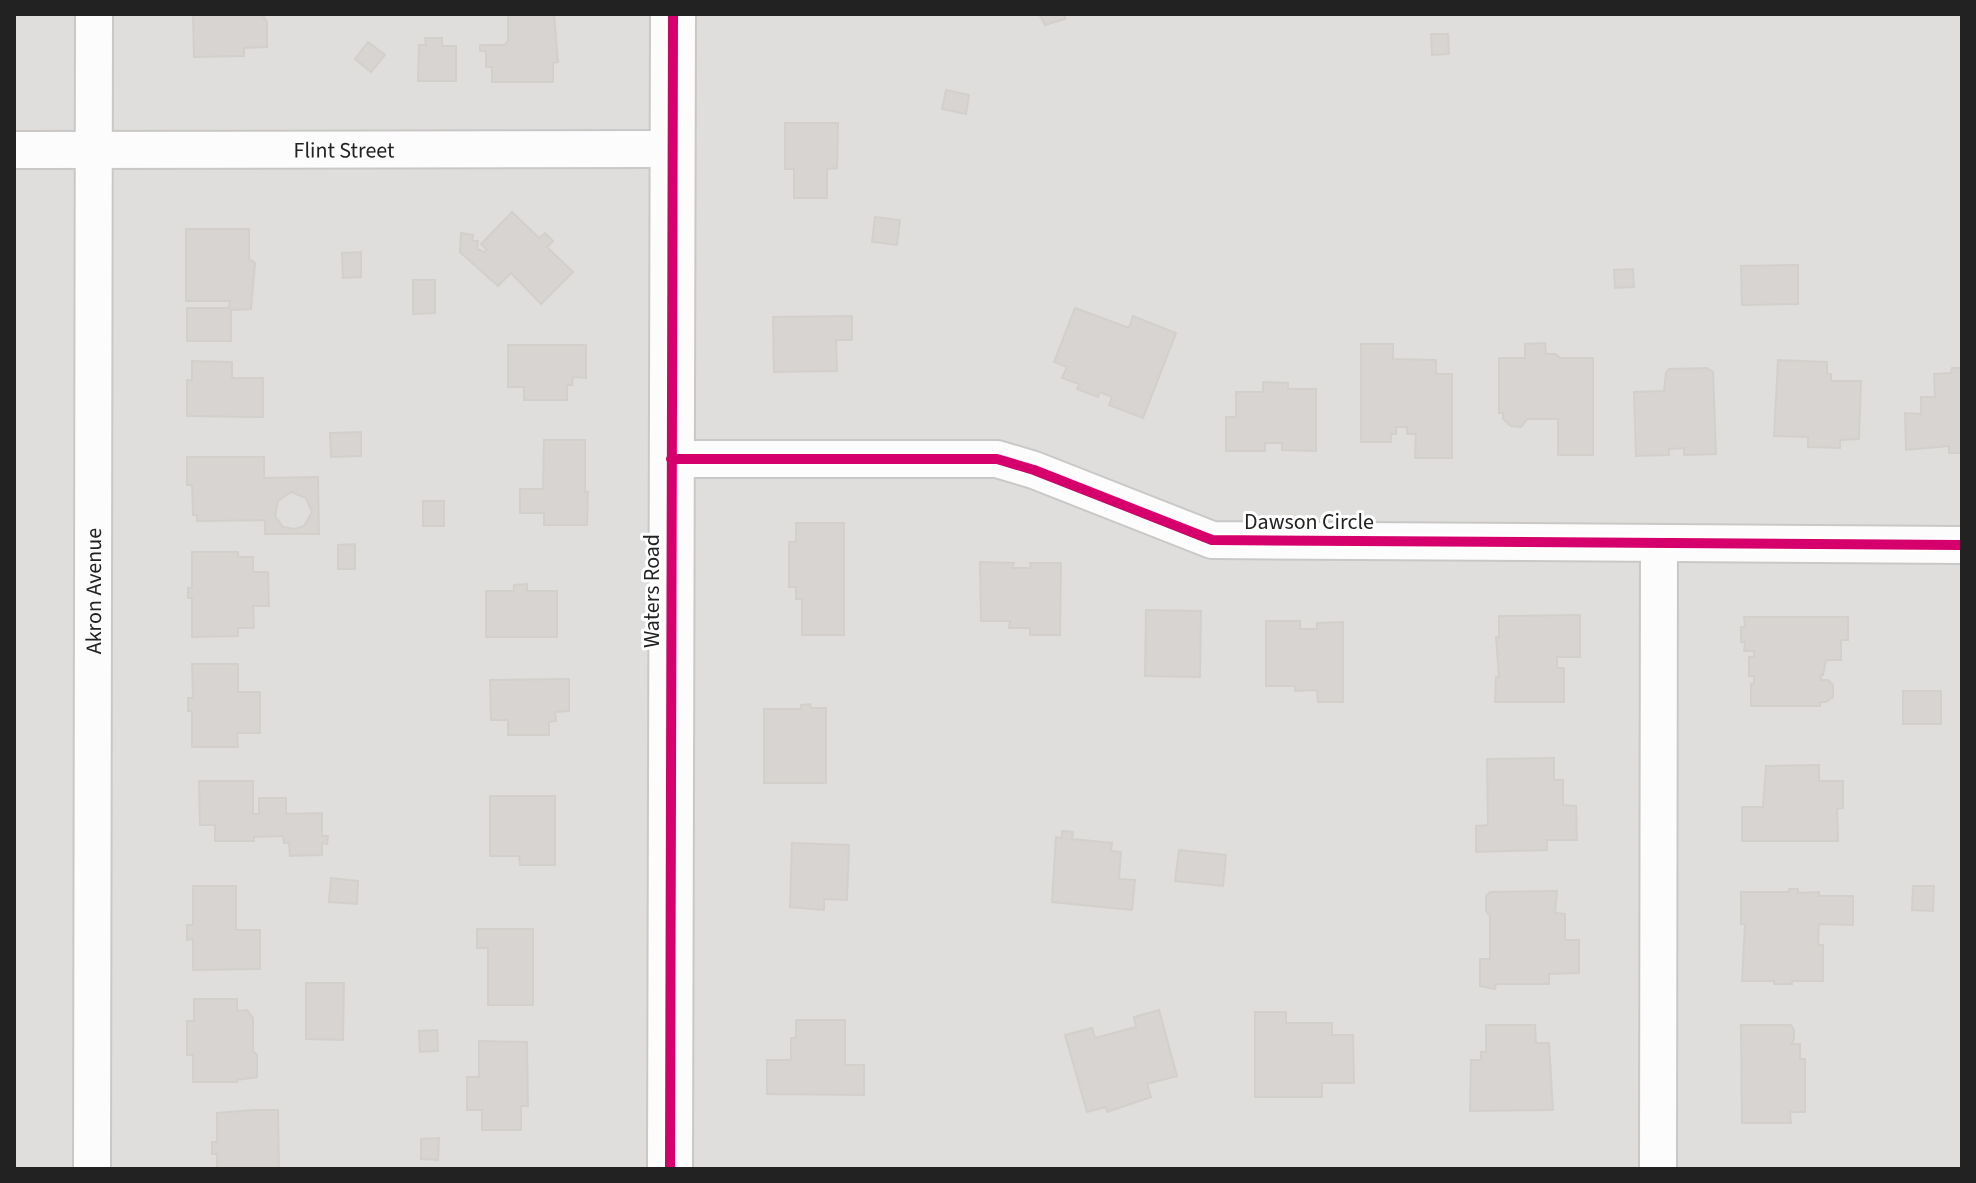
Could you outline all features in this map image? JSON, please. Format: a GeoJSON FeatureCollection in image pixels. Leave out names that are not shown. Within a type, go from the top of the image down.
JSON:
{"type":"FeatureCollection","features":[{"type":"Feature","properties":{"kind":"street","name":"Akron Avenue"},"geometry":{"type":"LineString","coordinates":[[92,1169],[94,14]]}},
{"type":"Feature","properties":{"kind":"street","name":"Waters Road"},"geometry":{"type":"LineString","coordinates":[[670,1169],[673,14]]}},
{"type":"Feature","properties":{"kind":"street","name":"Flint Street"},"geometry":{"type":"LineString","coordinates":[[14,150],[672,149]]}},
{"type":"Feature","properties":{"kind":"street","name":"Dawson Circle"},"geometry":{"type":"LineString","coordinates":[[671,459],[997,459],[1034,470],[1212,540],[1962,545]]}},
{"type":"Feature","properties":{"kind":"street"},"geometry":{"type":"LineString","coordinates":[[1658,1169],[1659,543]]}},
{"type":"Feature","properties":{"kind":"shaded area"},"geometry":{"type":"Polygon","coordinates":[[[14,14],[1962,14],[1962,1169],[14,1169],[14,14]]]}},
{"type":"Feature","properties":{"kind":"building"},"geometry":{"type":"Polygon","coordinates":[[[193,14],[262,14],[267,22],[267,47],[244,48],[244,56],[194,57],[193,14]]]}},
{"type":"Feature","properties":{"kind":"building"},"geometry":{"type":"Polygon","coordinates":[[[508,14],[554,14],[558,62],[553,63],[553,82],[492,82],[492,67],[486,67],[486,51],[480,51],[480,45],[504,45],[508,41],[508,14]]]}},
{"type":"Feature","properties":{"kind":"building"},"geometry":{"type":"Polygon","coordinates":[[[1039,14],[1065,14],[1065,19],[1045,25],[1039,14]]]}},
{"type":"Feature","properties":{"kind":"building"},"geometry":{"type":"Polygon","coordinates":[[[1431,34],[1448,34],[1449,54],[1432,55],[1431,34]]]}},
{"type":"Feature","properties":{"kind":"building"},"geometry":{"type":"Polygon","coordinates":[[[425,38],[442,38],[442,46],[456,46],[456,81],[418,81],[419,45],[426,45],[425,38]]]}},
{"type":"Feature","properties":{"kind":"building"},"geometry":{"type":"Polygon","coordinates":[[[368,42],[385,55],[371,72],[355,59],[368,42]]]}},
{"type":"Feature","properties":{"kind":"building"},"geometry":{"type":"Polygon","coordinates":[[[946,90],[969,95],[966,114],[942,109],[946,90]]]}},
{"type":"Feature","properties":{"kind":"building"},"geometry":{"type":"Polygon","coordinates":[[[785,123],[838,123],[837,168],[827,169],[827,198],[794,198],[794,169],[785,169],[785,123]]]}},
{"type":"Feature","properties":{"kind":"building"},"geometry":{"type":"Polygon","coordinates":[[[512,212],[539,238],[545,233],[553,241],[547,247],[573,272],[541,304],[511,273],[498,286],[460,252],[461,233],[473,235],[472,241],[478,241],[477,249],[487,250],[481,244],[512,212]]]}},
{"type":"Feature","properties":{"kind":"building"},"geometry":{"type":"Polygon","coordinates":[[[875,217],[900,220],[897,245],[872,242],[875,217]]]}},
{"type":"Feature","properties":{"kind":"building"},"geometry":{"type":"Polygon","coordinates":[[[186,229],[249,229],[249,259],[255,263],[251,309],[231,310],[231,341],[187,341],[187,308],[229,308],[230,301],[186,301],[186,229]]]}},
{"type":"Feature","properties":{"kind":"building"},"geometry":{"type":"Polygon","coordinates":[[[361,252],[361,277],[343,278],[342,253],[361,252]]]}},
{"type":"Feature","properties":{"kind":"building"},"geometry":{"type":"Polygon","coordinates":[[[1798,265],[1798,304],[1742,305],[1741,266],[1798,265]]]}},
{"type":"Feature","properties":{"kind":"building"},"geometry":{"type":"Polygon","coordinates":[[[1633,269],[1634,287],[1615,288],[1614,270],[1633,269]]]}},
{"type":"Feature","properties":{"kind":"building"},"geometry":{"type":"Polygon","coordinates":[[[413,280],[435,280],[435,313],[413,314],[413,280]]]}},
{"type":"Feature","properties":{"kind":"building"},"geometry":{"type":"Polygon","coordinates":[[[1075,308],[1129,328],[1133,316],[1176,333],[1143,418],[1109,405],[1112,397],[1100,392],[1098,397],[1077,389],[1079,384],[1062,378],[1067,367],[1054,362],[1075,308]]]}},
{"type":"Feature","properties":{"kind":"building"},"geometry":{"type":"Polygon","coordinates":[[[852,316],[852,340],[836,340],[837,371],[774,372],[773,317],[852,316]]]}},
{"type":"Feature","properties":{"kind":"building"},"geometry":{"type":"Polygon","coordinates":[[[1545,343],[1546,354],[1556,354],[1560,358],[1593,358],[1593,455],[1558,455],[1558,419],[1527,419],[1521,427],[1511,426],[1503,419],[1503,413],[1499,413],[1499,358],[1525,358],[1525,344],[1545,343]]]}},
{"type":"Feature","properties":{"kind":"building"},"geometry":{"type":"Polygon","coordinates":[[[1361,344],[1393,344],[1393,359],[1436,360],[1436,374],[1452,374],[1452,458],[1415,458],[1416,434],[1407,434],[1407,427],[1396,427],[1396,434],[1391,434],[1391,442],[1361,442],[1361,344]]]}},
{"type":"Feature","properties":{"kind":"building"},"geometry":{"type":"Polygon","coordinates":[[[508,345],[586,345],[586,378],[573,377],[572,385],[567,385],[567,400],[524,400],[524,387],[508,387],[508,345]]]}},
{"type":"Feature","properties":{"kind":"building"},"geometry":{"type":"Polygon","coordinates":[[[1778,360],[1827,362],[1827,374],[1831,374],[1831,381],[1861,381],[1859,439],[1840,440],[1840,448],[1808,447],[1808,437],[1774,436],[1778,360]]]}},
{"type":"Feature","properties":{"kind":"building"},"geometry":{"type":"Polygon","coordinates":[[[192,361],[232,362],[232,378],[263,378],[263,417],[187,416],[187,380],[192,380],[192,361]]]}},
{"type":"Feature","properties":{"kind":"building"},"geometry":{"type":"Polygon","coordinates":[[[1707,368],[1713,372],[1716,454],[1684,455],[1684,448],[1669,449],[1669,455],[1636,456],[1634,392],[1664,391],[1669,369],[1707,368]]]}},
{"type":"Feature","properties":{"kind":"building"},"geometry":{"type":"Polygon","coordinates":[[[1952,368],[1962,368],[1962,453],[1949,453],[1949,446],[1906,450],[1905,413],[1921,414],[1921,397],[1935,397],[1934,374],[1951,373],[1952,368]]]}},
{"type":"Feature","properties":{"kind":"building"},"geometry":{"type":"Polygon","coordinates":[[[1263,382],[1288,383],[1288,389],[1316,389],[1316,451],[1282,450],[1282,443],[1265,443],[1265,451],[1226,451],[1226,417],[1236,417],[1236,392],[1263,392],[1263,382]]]}},
{"type":"Feature","properties":{"kind":"building"},"geometry":{"type":"Polygon","coordinates":[[[361,432],[361,456],[331,457],[330,433],[361,432]]]}},
{"type":"Feature","properties":{"kind":"building"},"geometry":{"type":"Polygon","coordinates":[[[544,440],[585,440],[587,525],[544,525],[544,513],[520,513],[520,489],[543,489],[544,440]]]}},
{"type":"Feature","properties":{"kind":"building"},"geometry":{"type":"Polygon","coordinates":[[[187,457],[264,457],[264,478],[318,477],[319,534],[265,534],[265,520],[197,521],[197,515],[193,515],[192,485],[187,485],[187,457]],[[291,492],[278,501],[275,516],[283,527],[294,529],[304,526],[312,512],[306,498],[291,492]]]}},
{"type":"Feature","properties":{"kind":"building"},"geometry":{"type":"Polygon","coordinates":[[[423,501],[444,501],[444,526],[423,526],[423,501]]]}},
{"type":"Feature","properties":{"kind":"building"},"geometry":{"type":"Polygon","coordinates":[[[796,523],[844,523],[844,635],[802,635],[802,599],[796,599],[796,587],[789,587],[789,542],[796,542],[796,523]]]}},
{"type":"Feature","properties":{"kind":"building"},"geometry":{"type":"Polygon","coordinates":[[[355,544],[355,569],[338,569],[338,545],[355,544]]]}},
{"type":"Feature","properties":{"kind":"building"},"geometry":{"type":"Polygon","coordinates":[[[192,552],[238,552],[238,557],[253,557],[253,572],[268,572],[269,606],[253,606],[254,628],[238,628],[238,636],[192,637],[192,598],[188,598],[188,588],[192,588],[192,552]]]}},
{"type":"Feature","properties":{"kind":"building"},"geometry":{"type":"Polygon","coordinates":[[[980,562],[1014,563],[1012,568],[1031,568],[1030,563],[1061,563],[1060,635],[1030,635],[1030,628],[1009,628],[1010,621],[981,621],[980,562]]]}},
{"type":"Feature","properties":{"kind":"building"},"geometry":{"type":"Polygon","coordinates":[[[527,584],[527,591],[557,591],[557,637],[486,637],[486,591],[514,591],[514,585],[527,584]]]}},
{"type":"Feature","properties":{"kind":"building"},"geometry":{"type":"Polygon","coordinates":[[[1146,610],[1201,611],[1200,677],[1145,676],[1146,610]]]}},
{"type":"Feature","properties":{"kind":"building"},"geometry":{"type":"Polygon","coordinates":[[[1580,615],[1580,657],[1557,657],[1557,668],[1564,668],[1564,702],[1495,702],[1496,677],[1499,677],[1496,637],[1499,637],[1499,616],[1580,615]]]}},
{"type":"Feature","properties":{"kind":"building"},"geometry":{"type":"Polygon","coordinates":[[[1744,617],[1848,617],[1848,640],[1841,640],[1841,660],[1826,660],[1821,675],[1821,680],[1828,680],[1833,685],[1833,697],[1820,702],[1820,706],[1751,706],[1754,676],[1749,676],[1749,657],[1754,657],[1754,651],[1744,651],[1745,642],[1741,642],[1744,617]]]}},
{"type":"Feature","properties":{"kind":"building"},"geometry":{"type":"Polygon","coordinates":[[[1266,621],[1300,621],[1300,629],[1317,629],[1317,623],[1343,622],[1343,702],[1318,702],[1317,690],[1295,691],[1295,686],[1266,686],[1266,621]]]}},
{"type":"Feature","properties":{"kind":"building"},"geometry":{"type":"Polygon","coordinates":[[[192,664],[238,664],[238,692],[260,692],[260,733],[237,733],[238,747],[192,747],[192,711],[188,711],[188,698],[193,698],[192,664]]]}},
{"type":"Feature","properties":{"kind":"building"},"geometry":{"type":"Polygon","coordinates":[[[569,679],[569,711],[555,712],[556,721],[549,722],[549,735],[508,735],[508,720],[491,720],[490,680],[569,679]]]}},
{"type":"Feature","properties":{"kind":"building"},"geometry":{"type":"Polygon","coordinates":[[[1903,691],[1941,691],[1941,724],[1903,724],[1903,691]]]}},
{"type":"Feature","properties":{"kind":"building"},"geometry":{"type":"Polygon","coordinates":[[[810,704],[811,708],[826,708],[826,783],[764,783],[764,709],[801,709],[801,705],[810,704]]]}},
{"type":"Feature","properties":{"kind":"building"},"geometry":{"type":"Polygon","coordinates":[[[1554,758],[1554,780],[1563,780],[1563,805],[1576,806],[1577,840],[1547,840],[1547,850],[1476,852],[1476,826],[1488,825],[1487,759],[1554,758]]]}},
{"type":"Feature","properties":{"kind":"building"},"geometry":{"type":"Polygon","coordinates":[[[1819,765],[1819,781],[1843,781],[1843,808],[1837,809],[1838,841],[1742,841],[1742,807],[1763,807],[1766,766],[1819,765]]]}},
{"type":"Feature","properties":{"kind":"building"},"geometry":{"type":"Polygon","coordinates":[[[199,781],[253,781],[253,814],[259,814],[259,798],[286,798],[286,814],[322,813],[322,836],[328,836],[327,844],[322,843],[322,855],[290,856],[289,843],[284,843],[283,836],[254,837],[254,841],[215,841],[215,825],[200,825],[199,781]]]}},
{"type":"Feature","properties":{"kind":"building"},"geometry":{"type":"Polygon","coordinates":[[[490,796],[555,796],[555,865],[520,865],[519,856],[490,856],[490,796]]]}},
{"type":"Feature","properties":{"kind":"building"},"geometry":{"type":"Polygon","coordinates":[[[1062,831],[1073,832],[1072,839],[1112,843],[1111,851],[1121,852],[1119,879],[1135,880],[1132,910],[1052,902],[1056,837],[1062,838],[1062,831]]]}},
{"type":"Feature","properties":{"kind":"building"},"geometry":{"type":"Polygon","coordinates":[[[792,843],[849,845],[847,900],[824,899],[824,910],[790,907],[792,843]]]}},
{"type":"Feature","properties":{"kind":"building"},"geometry":{"type":"Polygon","coordinates":[[[1179,850],[1226,855],[1223,886],[1175,881],[1179,850]]]}},
{"type":"Feature","properties":{"kind":"building"},"geometry":{"type":"Polygon","coordinates":[[[331,878],[358,881],[357,904],[329,902],[331,878]]]}},
{"type":"Feature","properties":{"kind":"building"},"geometry":{"type":"Polygon","coordinates":[[[193,886],[236,886],[236,930],[260,930],[260,969],[193,970],[193,939],[187,940],[187,925],[193,925],[193,886]]]}},
{"type":"Feature","properties":{"kind":"building"},"geometry":{"type":"Polygon","coordinates":[[[1913,886],[1934,886],[1933,911],[1912,910],[1913,886]]]}},
{"type":"Feature","properties":{"kind":"building"},"geometry":{"type":"Polygon","coordinates":[[[1789,889],[1798,889],[1798,893],[1819,892],[1819,896],[1853,896],[1853,925],[1819,924],[1818,945],[1823,945],[1823,981],[1774,984],[1774,981],[1742,981],[1745,924],[1741,924],[1741,892],[1789,892],[1789,889]]]}},
{"type":"Feature","properties":{"kind":"building"},"geometry":{"type":"Polygon","coordinates":[[[1557,891],[1555,913],[1565,914],[1565,940],[1579,940],[1579,973],[1549,974],[1549,984],[1496,984],[1495,989],[1480,986],[1480,959],[1490,959],[1490,916],[1486,911],[1486,896],[1490,892],[1557,891]]]}},
{"type":"Feature","properties":{"kind":"building"},"geometry":{"type":"Polygon","coordinates":[[[477,929],[533,929],[533,1005],[488,1005],[488,948],[477,948],[477,929]]]}},
{"type":"Feature","properties":{"kind":"building"},"geometry":{"type":"Polygon","coordinates":[[[306,983],[344,983],[343,1040],[306,1039],[306,983]]]}},
{"type":"Feature","properties":{"kind":"building"},"geometry":{"type":"Polygon","coordinates":[[[194,999],[237,999],[237,1011],[247,1010],[253,1018],[257,1077],[237,1082],[193,1082],[193,1055],[187,1055],[187,1021],[194,1021],[194,999]]]}},
{"type":"Feature","properties":{"kind":"building"},"geometry":{"type":"Polygon","coordinates":[[[1159,1010],[1177,1076],[1147,1084],[1151,1097],[1107,1112],[1106,1107],[1087,1112],[1065,1035],[1092,1028],[1095,1038],[1136,1027],[1134,1017],[1159,1010]]]}},
{"type":"Feature","properties":{"kind":"building"},"geometry":{"type":"Polygon","coordinates":[[[1255,1012],[1286,1012],[1286,1023],[1332,1023],[1332,1035],[1353,1035],[1354,1083],[1322,1083],[1322,1097],[1255,1097],[1255,1012]]]}},
{"type":"Feature","properties":{"kind":"building"},"geometry":{"type":"Polygon","coordinates":[[[796,1020],[845,1020],[845,1065],[864,1065],[864,1095],[767,1094],[767,1060],[791,1060],[791,1038],[796,1038],[796,1020]]]}},
{"type":"Feature","properties":{"kind":"building"},"geometry":{"type":"Polygon","coordinates":[[[1486,1025],[1535,1025],[1536,1043],[1549,1043],[1553,1110],[1470,1111],[1471,1060],[1481,1060],[1481,1052],[1486,1052],[1486,1025]]]}},
{"type":"Feature","properties":{"kind":"building"},"geometry":{"type":"Polygon","coordinates":[[[1741,1025],[1791,1025],[1794,1030],[1791,1044],[1800,1044],[1800,1059],[1805,1059],[1805,1112],[1790,1112],[1791,1123],[1742,1123],[1741,1025]]]}},
{"type":"Feature","properties":{"kind":"building"},"geometry":{"type":"Polygon","coordinates":[[[437,1030],[438,1051],[420,1052],[419,1031],[437,1030]]]}},
{"type":"Feature","properties":{"kind":"building"},"geometry":{"type":"Polygon","coordinates":[[[479,1041],[527,1042],[528,1106],[521,1106],[521,1130],[482,1130],[482,1110],[467,1110],[467,1077],[479,1077],[479,1041]]]}},
{"type":"Feature","properties":{"kind":"building"},"geometry":{"type":"Polygon","coordinates":[[[278,1110],[279,1169],[217,1169],[217,1154],[212,1154],[212,1142],[217,1142],[217,1113],[278,1110]]]}},
{"type":"Feature","properties":{"kind":"building"},"geometry":{"type":"Polygon","coordinates":[[[439,1138],[438,1160],[421,1159],[421,1139],[439,1138]]]}},
{"type":"Feature","properties":{"kind":"cycle path"},"geometry":{"type":"LineString","coordinates":[[670,1169],[673,14]]}},
{"type":"Feature","properties":{"kind":"cycle path"},"geometry":{"type":"LineString","coordinates":[[671,459],[997,459],[1034,470],[1212,540],[1962,545]]}}]}
